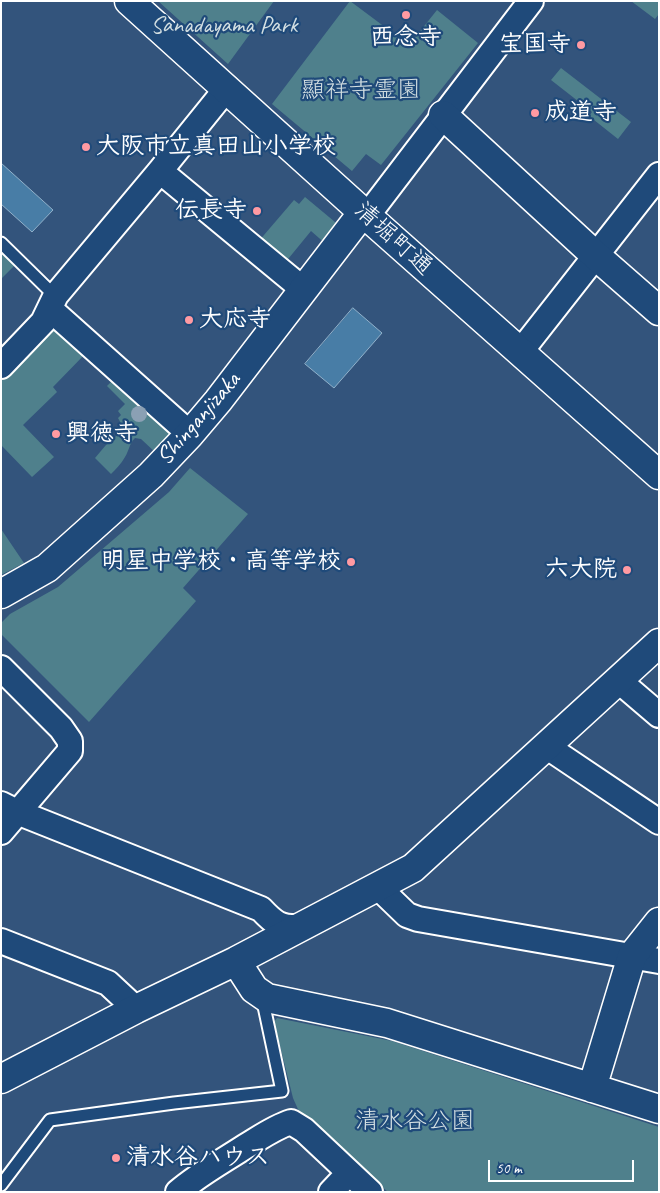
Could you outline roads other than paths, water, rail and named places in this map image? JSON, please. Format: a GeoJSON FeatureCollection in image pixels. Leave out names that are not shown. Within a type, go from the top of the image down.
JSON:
{"type":"FeatureCollection","features":[{"type":"Feature","properties":{"kind":"street","name":"清堀町通"},"geometry":{"type":"LineString","coordinates":[[129,1],[659,475]]}},
{"type":"Feature","properties":{"kind":"street"},"geometry":{"type":"LineString","coordinates":[[368,216],[531,1]]}},
{"type":"Feature","properties":{"kind":"street"},"geometry":{"type":"LineString","coordinates":[[1,366],[43,322],[52,303],[227,88]]}},
{"type":"Feature","properties":{"kind":"street"},"geometry":{"type":"LineString","coordinates":[[444,115],[595,255],[659,311]]}},
{"type":"Feature","properties":{"kind":"street"},"geometry":{"type":"LineString","coordinates":[[160,171],[304,290]]}},
{"type":"Feature","properties":{"kind":"street"},"geometry":{"type":"LineString","coordinates":[[521,352],[659,174]]}},
{"type":"Feature","properties":{"kind":"street","name":"Shinganjizaka"},"geometry":{"type":"LineString","coordinates":[[1,594],[47,568],[141,485],[190,434],[357,220],[368,216]]}},
{"type":"Feature","properties":{"kind":"street"},"geometry":{"type":"LineString","coordinates":[[52,303],[190,434]]}},
{"type":"Feature","properties":{"kind":"street"},"geometry":{"type":"LineString","coordinates":[[1,1079],[136,1009],[236,961],[413,868],[659,643]]}},
{"type":"Feature","properties":{"kind":"street"},"geometry":{"type":"LineString","coordinates":[[1,668],[61,728],[70,741],[70,751],[9,808],[1,832]]}},
{"type":"Feature","properties":{"kind":"street"},"geometry":{"type":"LineString","coordinates":[[618,680],[659,715]]}},
{"type":"Feature","properties":{"kind":"street"},"geometry":{"type":"LineString","coordinates":[[546,746],[659,822]]}},
{"type":"Feature","properties":{"kind":"street"},"geometry":{"type":"LineString","coordinates":[[9,808],[260,909],[272,921],[287,928],[300,927]]}},
{"type":"Feature","properties":{"kind":"street"},"geometry":{"type":"LineString","coordinates":[[378,887],[407,915],[418,919],[659,961]]}},
{"type":"Feature","properties":{"kind":"street"},"geometry":{"type":"LineString","coordinates":[[592,1088],[632,956],[659,922]]}},
{"type":"Feature","properties":{"kind":"street"},"geometry":{"type":"LineString","coordinates":[[1,941],[108,983],[136,1009]]}},
{"type":"Feature","properties":{"kind":"street"},"geometry":{"type":"LineString","coordinates":[[236,961],[254,989],[261,995],[387,1023],[659,1109]]}},
{"type":"Feature","properties":{"kind":"street"},"geometry":{"type":"LineString","coordinates":[[178,1192],[198,1176],[281,1125],[291,1122],[304,1130],[370,1192]]}},
{"type":"Feature","properties":{"kind":"street"},"geometry":{"type":"LineString","coordinates":[[331,1192],[349,1173]]}},
{"type":"Feature","properties":{"kind":"lane"},"geometry":{"type":"LineString","coordinates":[[1,243],[52,303]]}},
{"type":"Feature","properties":{"kind":"lane"},"geometry":{"type":"LineString","coordinates":[[1,1185],[50,1120],[282,1091],[261,995]]}},
{"type":"Feature","properties":{"kind":"water"},"geometry":{"type":"Polygon","coordinates":[[[1,163],[53,210],[32,232],[1,204],[1,163]]]}},
{"type":"Feature","properties":{"kind":"water"},"geometry":{"type":"Polygon","coordinates":[[[353,308],[382,333],[334,388],[305,364],[353,308]]]}},
{"type":"Feature","properties":{"kind":"place","name":"西念寺"},"geometry":{"type":"Point","coordinates":[406,15]}},
{"type":"Feature","properties":{"kind":"place","name":"宝国寺"},"geometry":{"type":"Point","coordinates":[581,45]}},
{"type":"Feature","properties":{"kind":"place","name":"成道寺"},"geometry":{"type":"Point","coordinates":[535,113]}},
{"type":"Feature","properties":{"kind":"place","name":"大阪市立真田山小学校"},"geometry":{"type":"Point","coordinates":[86,147]}},
{"type":"Feature","properties":{"kind":"place","name":"伝長寺"},"geometry":{"type":"Point","coordinates":[257,211]}},
{"type":"Feature","properties":{"kind":"place","name":"大応寺"},"geometry":{"type":"Point","coordinates":[189,320]}},
{"type":"Feature","properties":{"kind":"place","name":"興徳寺"},"geometry":{"type":"Point","coordinates":[56,434]}},
{"type":"Feature","properties":{"kind":"place","name":"明星中学校・高等学校"},"geometry":{"type":"Point","coordinates":[351,562]}},
{"type":"Feature","properties":{"kind":"place","name":"六大院"},"geometry":{"type":"Point","coordinates":[627,570]}},
{"type":"Feature","properties":{"kind":"place","name":"清水谷ハウス"},"geometry":{"type":"Point","coordinates":[116,1158]}},
{"type":"Feature","properties":{"kind":"park label","name":"Sanadayama Park"},"geometry":{"type":"Point","coordinates":[224,26]}},
{"type":"Feature","properties":{"kind":"park label","name":"顯祥寺霊園"},"geometry":{"type":"Point","coordinates":[361,91]}},
{"type":"Feature","properties":{"kind":"park label","name":"清水谷公園"},"geometry":{"type":"Point","coordinates":[415,1122]}}]}
